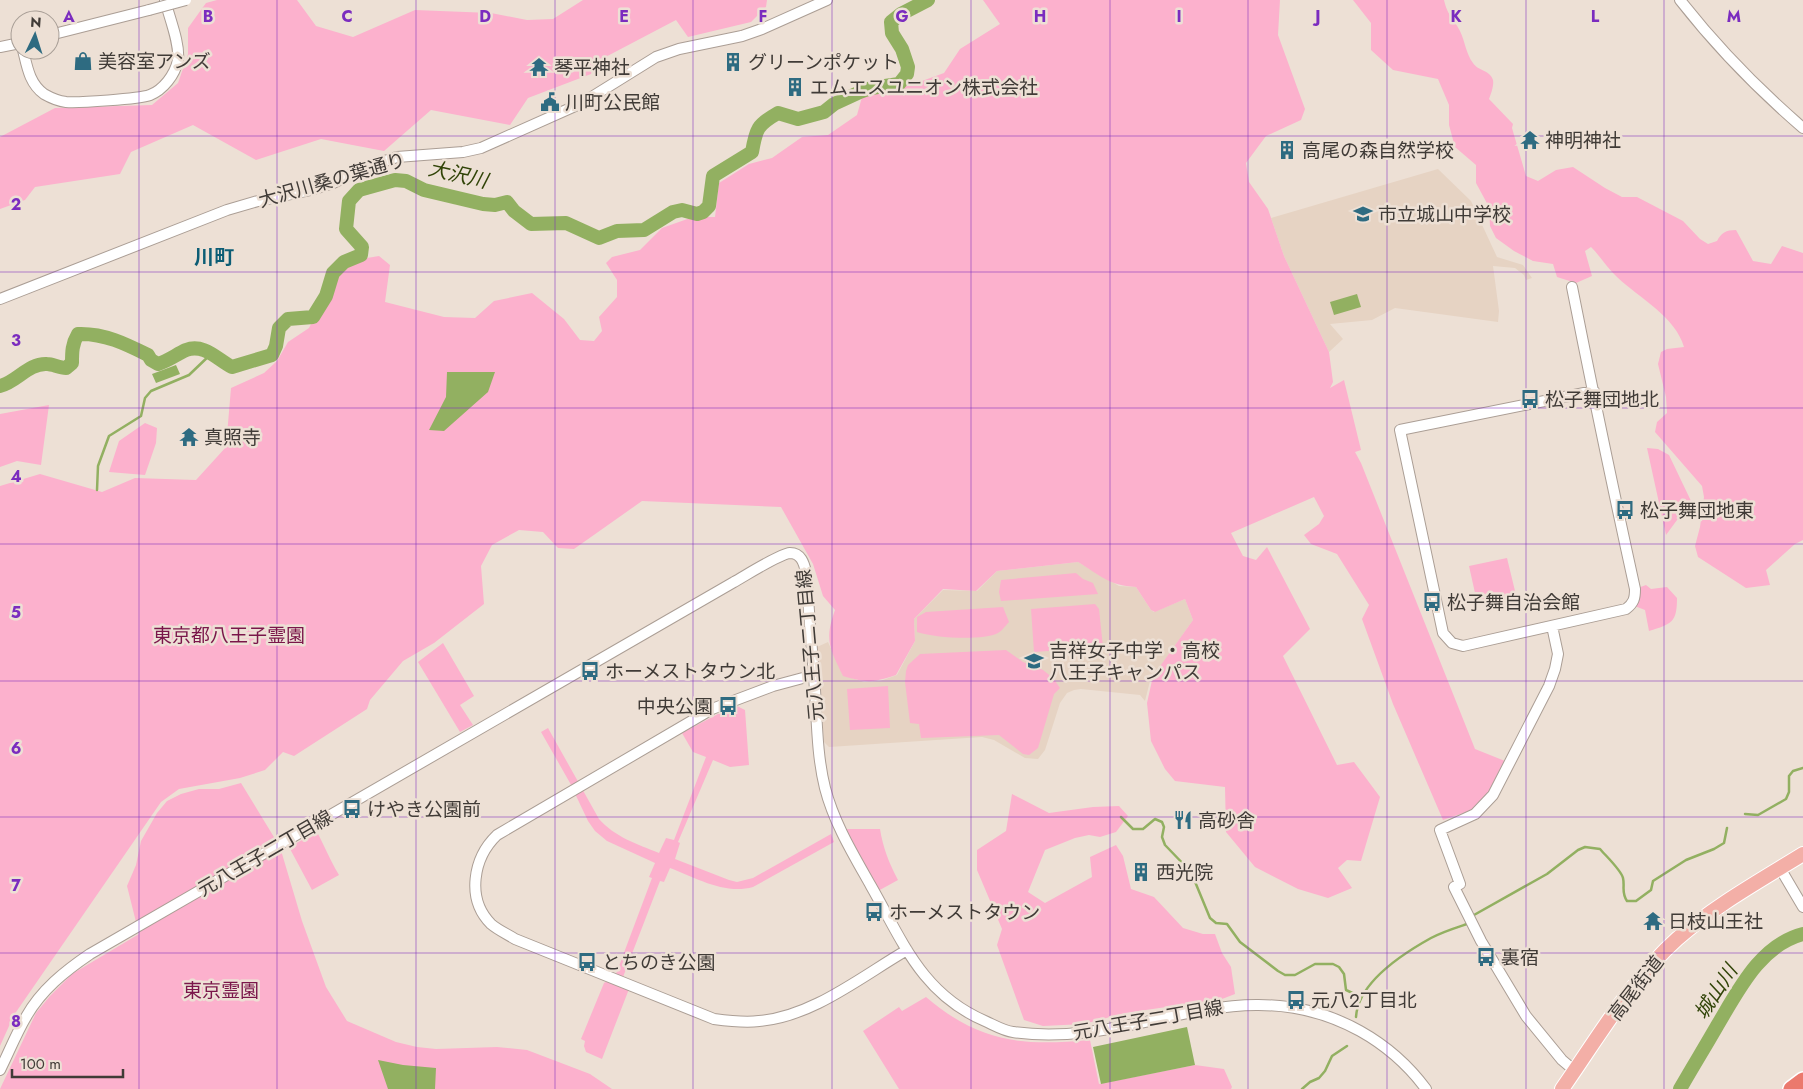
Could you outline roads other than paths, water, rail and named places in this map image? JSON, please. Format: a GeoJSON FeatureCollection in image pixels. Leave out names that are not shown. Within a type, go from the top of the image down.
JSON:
{"type":"FeatureCollection","features":[{"type":"Feature","properties":{"kind":"highway"},"geometry":{"type":"LineString","coordinates":[[1791,1089],[1803,1080]]}},
{"type":"Feature","properties":{"kind":"main road","name":"高尾街道"},"geometry":{"type":"LineString","coordinates":[[1562,1089],[1643,975],[1662,954],[1699,921],[1803,854]]}},
{"type":"Feature","properties":{"kind":"street"},"geometry":{"type":"LineString","coordinates":[[25,60],[30,78],[42,92],[52,98],[67,102],[138,98],[150,95],[164,85],[173,74],[178,60],[178,48],[165,0]]}},
{"type":"Feature","properties":{"kind":"street"},"geometry":{"type":"LineString","coordinates":[[60,32],[186,0]]}},
{"type":"Feature","properties":{"kind":"street","name":"大沢川桑の葉通り"},"geometry":{"type":"LineString","coordinates":[[0,299],[228,210],[258,201],[311,190],[384,161],[398,157],[463,152],[481,148],[582,103],[656,57],[679,49],[742,36],[827,0]]}},
{"type":"Feature","properties":{"kind":"street"},"geometry":{"type":"LineString","coordinates":[[1680,0],[1719,46],[1803,128]]}},
{"type":"Feature","properties":{"kind":"street"},"geometry":{"type":"LineString","coordinates":[[1572,287],[1594,391],[1635,589],[1635,598],[1632,605],[1626,609],[1464,646],[1452,643],[1443,633],[1400,430],[1594,391]]}},
{"type":"Feature","properties":{"kind":"street","name":"元八王子二丁目線"},"geometry":{"type":"LineString","coordinates":[[0,1070],[36,1001],[62,974],[90,954],[734,582],[790,553],[798,556],[804,562],[806,572],[819,752],[825,787],[833,814],[853,856],[907,950],[924,976],[946,999],[970,1015],[1010,1032],[1054,1036],[1094,1032],[1213,1008],[1245,1004],[1302,1009],[1338,1020],[1364,1034],[1404,1064],[1426,1089]]}},
{"type":"Feature","properties":{"kind":"street"},"geometry":{"type":"LineString","coordinates":[[1552,626],[1558,654],[1555,669],[1549,686],[1493,795],[1475,814],[1440,830],[1460,884],[1454,887],[1481,941],[1526,1016],[1562,1060],[1575,1070]]}},
{"type":"Feature","properties":{"kind":"street"},"geometry":{"type":"LineString","coordinates":[[814,675],[773,686],[712,709],[497,835],[488,843],[477,868],[475,880],[478,902],[491,924],[514,939],[714,1019],[734,1022],[759,1021],[798,1013],[907,950]]}},
{"type":"Feature","properties":{"kind":"street"},"geometry":{"type":"LineString","coordinates":[[1780,868],[1803,907]]}},
{"type":"Feature","properties":{"kind":"waterway","name":"大沢川"},"geometry":{"type":"LineString","coordinates":[[0,386],[40,364],[66,368],[72,363],[73,345],[78,334],[97,335],[114,340],[148,355],[151,360],[158,364],[193,348],[205,350],[232,367],[272,355],[276,346],[279,328],[288,319],[313,317],[326,296],[333,273],[344,262],[361,255],[362,247],[346,229],[349,201],[359,190],[395,180],[406,181],[424,190],[483,204],[495,205],[507,202],[514,211],[531,224],[566,223],[599,238],[617,231],[644,230],[673,212],[682,210],[697,214],[703,212],[709,206],[713,176],[752,152],[756,133],[771,117],[778,113],[798,119],[824,112],[834,104],[871,88],[899,84],[907,74],[908,67],[902,49],[892,33],[891,22],[901,14],[928,0]]}},
{"type":"Feature","properties":{"kind":"waterway"},"geometry":{"type":"LineString","coordinates":[[97,490],[98,466],[109,436],[141,416],[145,398],[151,391],[189,375],[212,353]]}},
{"type":"Feature","properties":{"kind":"waterway"},"geometry":{"type":"LineString","coordinates":[[1745,814],[1758,815],[1786,799],[1789,792],[1789,776],[1793,771],[1803,768]]}},
{"type":"Feature","properties":{"kind":"waterway"},"geometry":{"type":"LineString","coordinates":[[1121,817],[1133,829],[1143,829],[1155,819],[1162,822],[1164,827],[1162,837],[1165,845],[1191,872],[1210,918],[1216,923],[1227,924],[1240,942],[1278,971],[1285,975],[1295,975],[1315,964],[1333,964],[1339,967],[1344,974],[1346,990],[1361,997]]}},
{"type":"Feature","properties":{"kind":"waterway"},"geometry":{"type":"LineString","coordinates":[[1474,915],[1547,874],[1578,850],[1585,847],[1600,849],[1622,875],[1624,895],[1627,901],[1636,901],[1651,890],[1653,881],[1686,860],[1724,843],[1727,828]]}},
{"type":"Feature","properties":{"kind":"waterway"},"geometry":{"type":"LineString","coordinates":[[1356,1017],[1359,1004],[1365,992],[1384,970],[1396,960],[1431,938],[1467,924]]}},
{"type":"Feature","properties":{"kind":"waterway","name":"城山川"},"geometry":{"type":"LineString","coordinates":[[1680,1089],[1733,998],[1752,971],[1774,948],[1803,934]]}},
{"type":"Feature","properties":{"kind":"waterway"},"geometry":{"type":"LineString","coordinates":[[1302,1089],[1310,1082],[1319,1078],[1325,1071],[1332,1056],[1347,1046]]}},
{"type":"Feature","properties":{"kind":"place","name":"美容室アンズ"},"geometry":{"type":"Point","coordinates":[83,61]}},
{"type":"Feature","properties":{"kind":"place","name":"グリーンポケット"},"geometry":{"type":"Point","coordinates":[733,62]}},
{"type":"Feature","properties":{"kind":"place","name":"琴平神社"},"geometry":{"type":"Point","coordinates":[539,67]}},
{"type":"Feature","properties":{"kind":"place","name":"エムエスユニオン株式会社"},"geometry":{"type":"Point","coordinates":[795,87]}},
{"type":"Feature","properties":{"kind":"place","name":"川町公民館"},"geometry":{"type":"Point","coordinates":[550,102]}},
{"type":"Feature","properties":{"kind":"place","name":"神明神社"},"geometry":{"type":"Point","coordinates":[1530,140]}},
{"type":"Feature","properties":{"kind":"place","name":"高尾の森自然学校"},"geometry":{"type":"Point","coordinates":[1287,150]}},
{"type":"Feature","properties":{"kind":"place","name":"市立城山中学校"},"geometry":{"type":"Point","coordinates":[1363,214]}},
{"type":"Feature","properties":{"kind":"place","name":"松子舞団地北"},"geometry":{"type":"Point","coordinates":[1530,399]}},
{"type":"Feature","properties":{"kind":"place","name":"真照寺"},"geometry":{"type":"Point","coordinates":[189,437]}},
{"type":"Feature","properties":{"kind":"place","name":"松子舞団地東"},"geometry":{"type":"Point","coordinates":[1625,510]}},
{"type":"Feature","properties":{"kind":"place","name":"松子舞自治会館"},"geometry":{"type":"Point","coordinates":[1432,602]}},
{"type":"Feature","properties":{"kind":"place","name":"吉祥女子中学・高校 八王子キャンパス"},"geometry":{"type":"Point","coordinates":[1034,661]}},
{"type":"Feature","properties":{"kind":"place","name":"ホーメストタウン北"},"geometry":{"type":"Point","coordinates":[590,671]}},
{"type":"Feature","properties":{"kind":"place","name":"中央公園"},"geometry":{"type":"Point","coordinates":[728,706]}},
{"type":"Feature","properties":{"kind":"place","name":"けやき公園前"},"geometry":{"type":"Point","coordinates":[352,809]}},
{"type":"Feature","properties":{"kind":"place","name":"高砂舎"},"geometry":{"type":"Point","coordinates":[1183,820]}},
{"type":"Feature","properties":{"kind":"place","name":"西光院"},"geometry":{"type":"Point","coordinates":[1141,872]}},
{"type":"Feature","properties":{"kind":"place","name":"ホーメストタウン"},"geometry":{"type":"Point","coordinates":[874,912]}},
{"type":"Feature","properties":{"kind":"place","name":"日枝山王社"},"geometry":{"type":"Point","coordinates":[1653,921]}},
{"type":"Feature","properties":{"kind":"place","name":"裏宿"},"geometry":{"type":"Point","coordinates":[1486,957]}},
{"type":"Feature","properties":{"kind":"place","name":"とちのき公園"},"geometry":{"type":"Point","coordinates":[587,962]}},
{"type":"Feature","properties":{"kind":"place","name":"元八2丁目北"},"geometry":{"type":"Point","coordinates":[1296,1000]}},
{"type":"Feature","properties":{"kind":"district","name":"川町"},"geometry":{"type":"Point","coordinates":[214,257]}},
{"type":"Feature","properties":{"kind":"park label","name":"東京都八王子霊園"},"geometry":{"type":"Point","coordinates":[229,635]}},
{"type":"Feature","properties":{"kind":"park label","name":"東京霊園"},"geometry":{"type":"Point","coordinates":[221,990]}}]}
